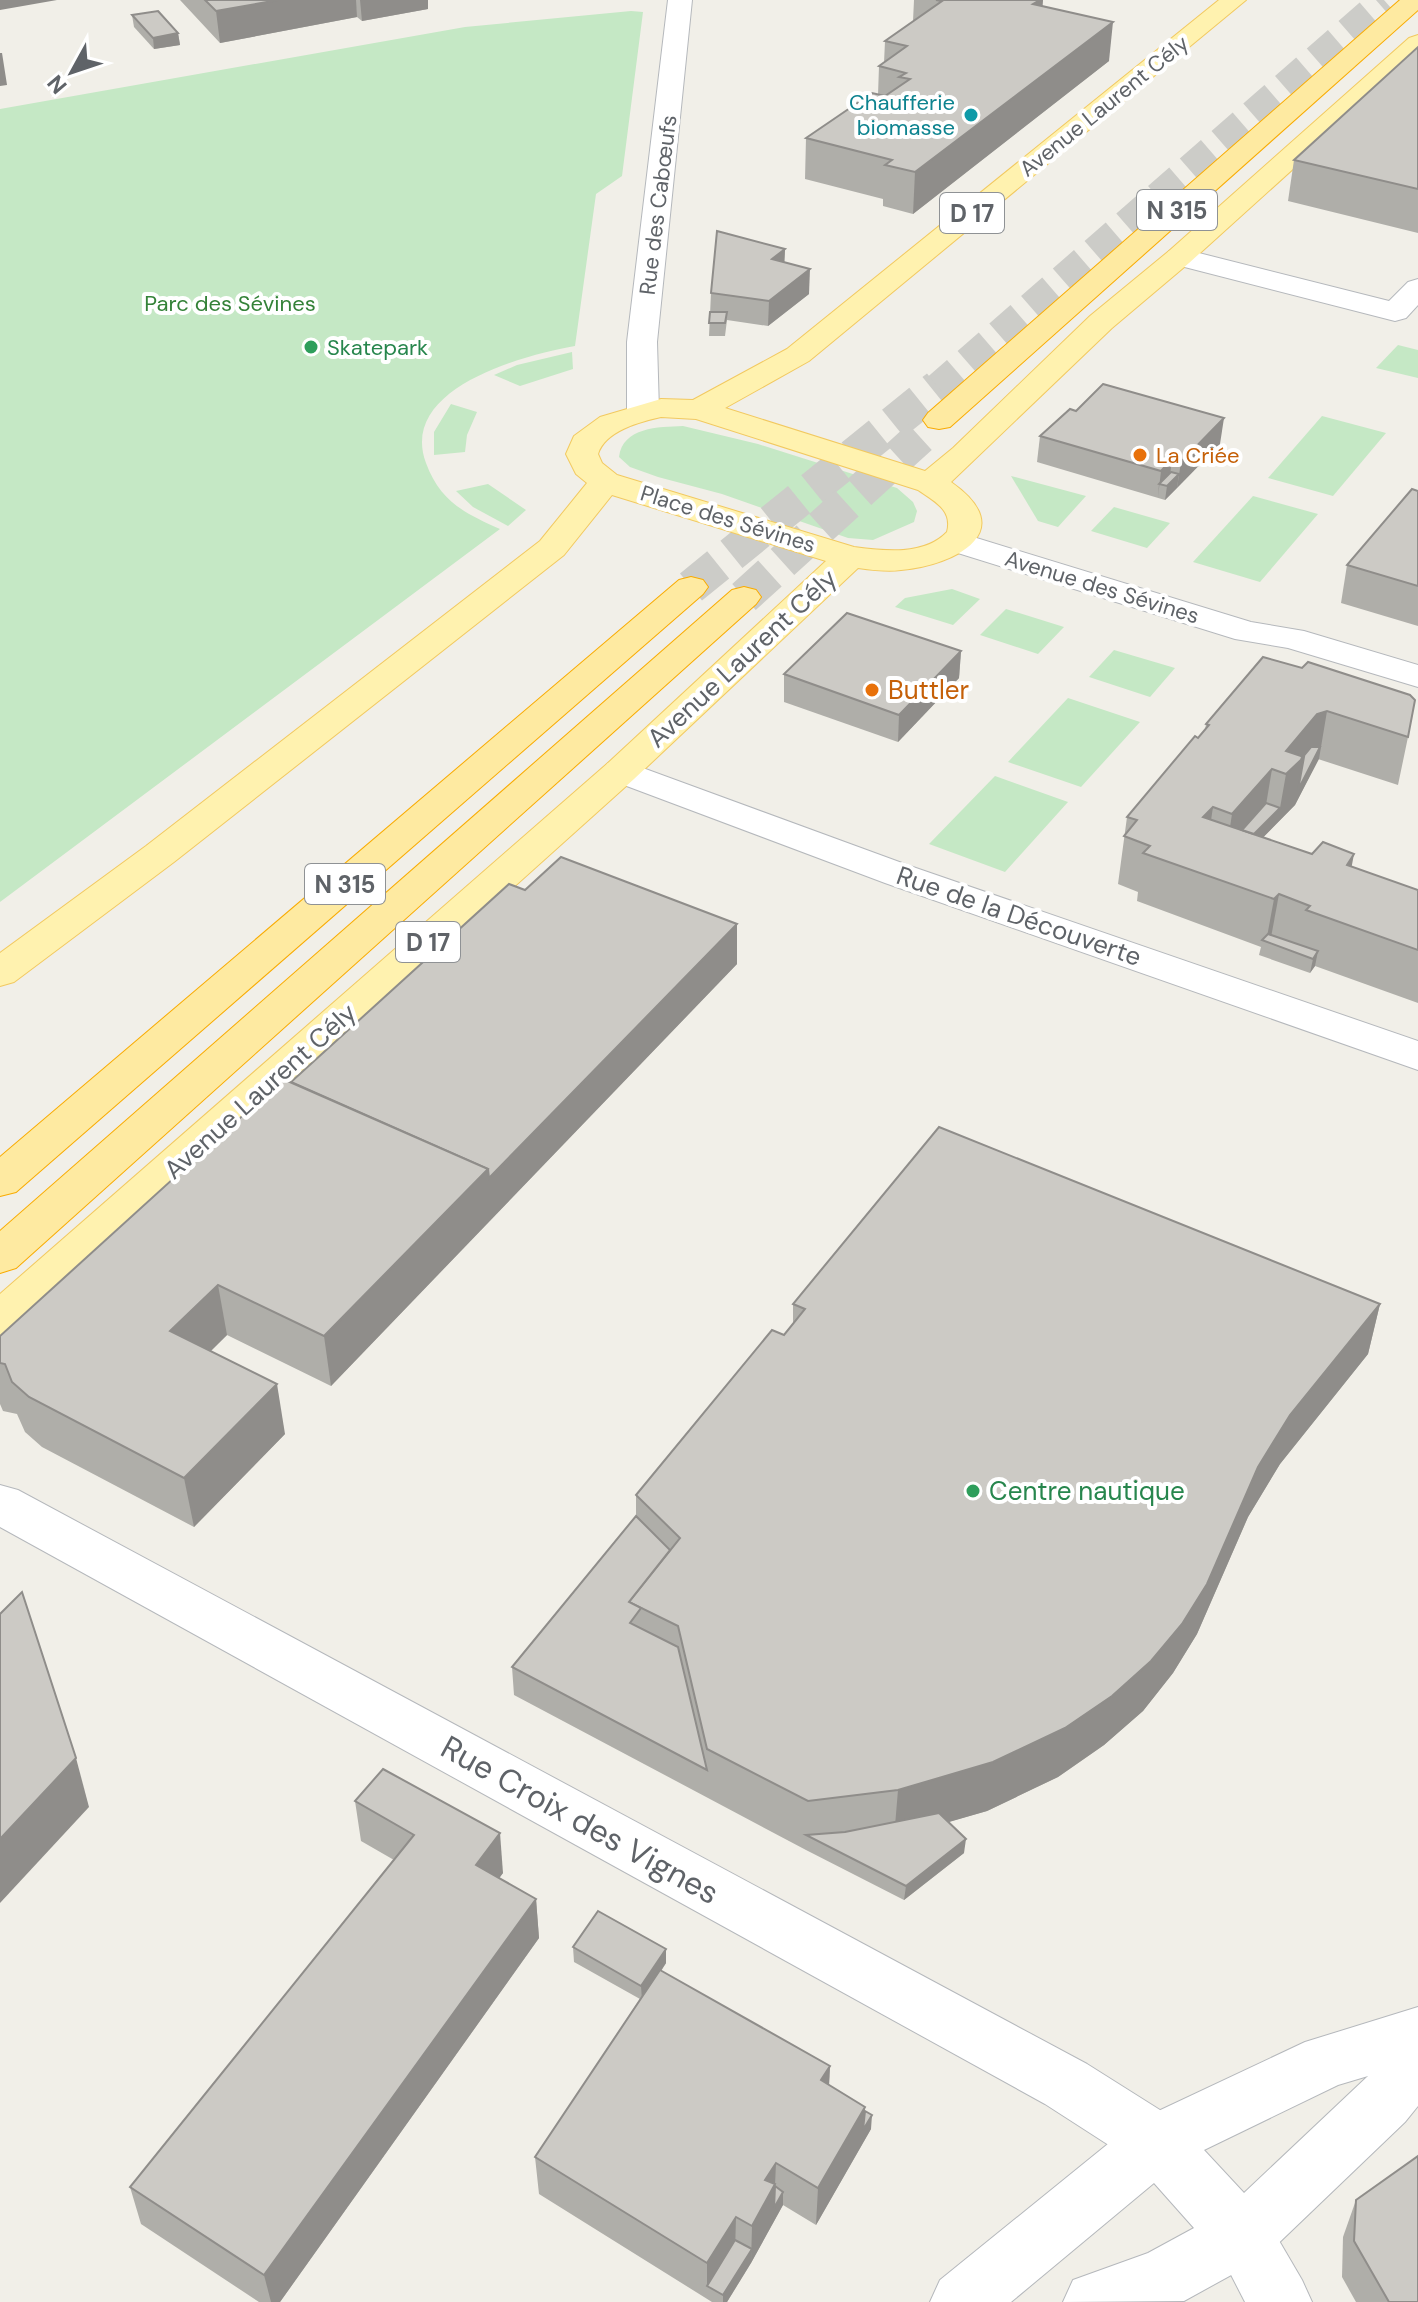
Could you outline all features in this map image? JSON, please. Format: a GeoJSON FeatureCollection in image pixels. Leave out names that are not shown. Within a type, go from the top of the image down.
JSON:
{"type":"FeatureCollection","features":[{"type":"Feature","properties":{"kind":"highway","name":"N 315"},"geometry":{"type":"LineString","coordinates":[[939,420],[1415,0]]}},
{"type":"Feature","properties":{"kind":"highway","name":"N 315"},"geometry":{"type":"LineString","coordinates":[[0,1181],[691,587]]}},
{"type":"Feature","properties":{"kind":"highway","name":"N 315"},"geometry":{"type":"LineString","coordinates":[[0,1257],[744,597]]}},
{"type":"Feature","properties":{"kind":"main road","name":"Avenue Laurent Cély"},"geometry":{"type":"LineString","coordinates":[[605,482],[584,461],[582,448],[589,436],[604,425],[643,411],[699,410],[798,355],[1234,0]]}},
{"type":"Feature","properties":{"kind":"main road"},"geometry":{"type":"LineString","coordinates":[[930,483],[964,455],[1101,322],[1179,257],[1418,43]]}},
{"type":"Feature","properties":{"kind":"main road"},"geometry":{"type":"LineString","coordinates":[[699,410],[930,483],[949,494],[963,508],[968,519],[966,531],[957,542]]}},
{"type":"Feature","properties":{"kind":"main road"},"geometry":{"type":"LineString","coordinates":[[0,973],[160,854],[552,548],[605,482]]}},
{"type":"Feature","properties":{"kind":"main road","name":"Place des Sévines"},"geometry":{"type":"LineString","coordinates":[[605,482],[850,557]]}},
{"type":"Feature","properties":{"kind":"main road","name":"Avenue Laurent Cély"},"geometry":{"type":"LineString","coordinates":[[0,1321],[621,771],[850,557],[902,560],[939,552],[957,542]]}},
{"type":"Feature","properties":{"kind":"street","name":"Rue des Cabœufs"},"geometry":{"type":"LineString","coordinates":[[643,411],[642,342],[680,0]]}},
{"type":"Feature","properties":{"kind":"street"},"geometry":{"type":"LineString","coordinates":[[1179,257],[1395,312],[1418,288]]}},
{"type":"Feature","properties":{"kind":"street","name":"Avenue des Sévines"},"geometry":{"type":"LineString","coordinates":[[957,542],[1247,632],[1292,638],[1418,676]]}},
{"type":"Feature","properties":{"kind":"street","name":"Avenue des Sévines"},"geometry":{"type":"LineString","coordinates":[[1247,632],[1280,651],[1418,695]]}},
{"type":"Feature","properties":{"kind":"street","name":"Rue de la Découverte"},"geometry":{"type":"LineString","coordinates":[[621,771],[899,875],[1418,1056]]}},
{"type":"Feature","properties":{"kind":"street","name":"Rue Croix des Vignes"},"geometry":{"type":"LineString","coordinates":[[0,1504],[1066,2084],[1157,2142],[1242,2236]]}},
{"type":"Feature","properties":{"kind":"street"},"geometry":{"type":"LineString","coordinates":[[962,2302],[1157,2142],[1326,2061],[1418,2034]]}},
{"type":"Feature","properties":{"kind":"street"},"geometry":{"type":"LineString","coordinates":[[1095,2302],[1162,2279],[1242,2236],[1384,2102],[1418,2060]]}},
{"type":"Feature","properties":{"kind":"street"},"geometry":{"type":"LineString","coordinates":[[1242,2236],[1280,2302]]}},
{"type":"Feature","properties":{"kind":"green space","name":"Parc des Sévines"},"geometry":{"type":"Polygon","coordinates":[[[643,12],[622,176],[596,194],[575,346],[498,367],[471,380],[447,395],[430,414],[422,437],[426,463],[438,487],[464,511],[500,529],[0,902],[0,109],[465,27],[643,12]]]}},
{"type":"Feature","properties":{"kind":"green space"},"geometry":{"type":"Polygon","coordinates":[[[1398,345],[1418,350],[1418,378],[1376,368],[1398,345]]]}},
{"type":"Feature","properties":{"kind":"green space"},"geometry":{"type":"Polygon","coordinates":[[[572,352],[573,369],[520,386],[494,375],[517,365],[572,352]]]}},
{"type":"Feature","properties":{"kind":"green space"},"geometry":{"type":"Polygon","coordinates":[[[451,404],[477,412],[467,435],[465,452],[434,455],[434,432],[451,404]]]}},
{"type":"Feature","properties":{"kind":"green space"},"geometry":{"type":"Polygon","coordinates":[[[1322,416],[1386,433],[1333,496],[1268,478],[1322,416]]]}},
{"type":"Feature","properties":{"kind":"green space"},"geometry":{"type":"Polygon","coordinates":[[[683,426],[758,444],[897,488],[913,502],[917,511],[914,522],[873,540],[848,538],[722,494],[658,477],[630,467],[619,457],[622,447],[634,434],[653,428],[683,426]]]}},
{"type":"Feature","properties":{"kind":"green space"},"geometry":{"type":"Polygon","coordinates":[[[1011,476],[1086,496],[1058,527],[1038,521],[1011,476]]]}},
{"type":"Feature","properties":{"kind":"green space"},"geometry":{"type":"Polygon","coordinates":[[[488,484],[526,510],[508,526],[473,507],[456,491],[488,484]]]}},
{"type":"Feature","properties":{"kind":"green space"},"geometry":{"type":"Polygon","coordinates":[[[1253,496],[1318,514],[1260,582],[1193,562],[1253,496]]]}},
{"type":"Feature","properties":{"kind":"green space"},"geometry":{"type":"Polygon","coordinates":[[[1114,507],[1170,523],[1147,548],[1091,531],[1114,507]]]}},
{"type":"Feature","properties":{"kind":"green space"},"geometry":{"type":"Polygon","coordinates":[[[952,589],[980,599],[953,625],[895,607],[905,598],[952,589]]]}},
{"type":"Feature","properties":{"kind":"green space"},"geometry":{"type":"Polygon","coordinates":[[[1006,609],[1064,627],[1038,654],[980,635],[1006,609]]]}},
{"type":"Feature","properties":{"kind":"green space"},"geometry":{"type":"Polygon","coordinates":[[[1114,650],[1175,668],[1150,697],[1089,677],[1114,650]]]}},
{"type":"Feature","properties":{"kind":"green space"},"geometry":{"type":"Polygon","coordinates":[[[1068,698],[1140,722],[1081,787],[1008,762],[1068,698]]]}},
{"type":"Feature","properties":{"kind":"green space"},"geometry":{"type":"Polygon","coordinates":[[[995,776],[1068,802],[1005,872],[929,844],[995,776]]]}},
{"type":"Feature","properties":{"kind":"building"},"geometry":{"type":"Polygon","coordinates":[[[205,0],[278,0],[216,11],[205,0]]]}},
{"type":"Feature","properties":{"kind":"building"},"geometry":{"type":"Polygon","coordinates":[[[936,0],[1040,0],[1033,4],[1113,22],[915,172],[885,165],[892,160],[806,138],[872,93],[885,96],[910,79],[899,77],[906,73],[879,66],[907,46],[885,41],[942,1],[936,0]]]}},
{"type":"Feature","properties":{"kind":"building"},"geometry":{"type":"Polygon","coordinates":[[[158,11],[178,33],[153,38],[132,15],[158,11]]]}},
{"type":"Feature","properties":{"kind":"building"},"geometry":{"type":"Polygon","coordinates":[[[1418,47],[1418,189],[1294,160],[1418,47]]]}},
{"type":"Feature","properties":{"kind":"building"},"geometry":{"type":"Polygon","coordinates":[[[717,231],[785,249],[772,259],[810,269],[769,301],[711,293],[717,231]]]}},
{"type":"Feature","properties":{"kind":"building"},"geometry":{"type":"Polygon","coordinates":[[[710,312],[727,312],[725,323],[709,323],[710,312]]]}},
{"type":"Feature","properties":{"kind":"building"},"geometry":{"type":"Polygon","coordinates":[[[1103,384],[1224,418],[1181,462],[1172,459],[1161,471],[1040,436],[1070,409],[1076,411],[1103,384]]]}},
{"type":"Feature","properties":{"kind":"building"},"geometry":{"type":"Polygon","coordinates":[[[1171,472],[1179,474],[1167,486],[1159,484],[1171,472]]]}},
{"type":"Feature","properties":{"kind":"building"},"geometry":{"type":"Polygon","coordinates":[[[1412,489],[1418,491],[1418,586],[1347,565],[1412,489]]]}},
{"type":"Feature","properties":{"kind":"building"},"geometry":{"type":"Polygon","coordinates":[[[847,613],[961,651],[899,715],[784,674],[847,613]]]}},
{"type":"Feature","properties":{"kind":"building"},"geometry":{"type":"Polygon","coordinates":[[[1263,657],[1302,668],[1308,662],[1410,695],[1415,700],[1408,737],[1327,711],[1317,714],[1286,751],[1304,757],[1286,774],[1272,769],[1232,814],[1213,807],[1203,817],[1312,854],[1323,842],[1354,854],[1347,865],[1418,890],[1418,950],[1306,910],[1310,906],[1279,894],[1274,899],[1143,853],[1150,846],[1124,836],[1137,820],[1127,817],[1195,736],[1198,738],[1209,725],[1206,724],[1263,657]]]}},
{"type":"Feature","properties":{"kind":"building"},"geometry":{"type":"Polygon","coordinates":[[[1311,747],[1320,747],[1298,790],[1304,757],[1301,759],[1311,747]]]}},
{"type":"Feature","properties":{"kind":"building"},"geometry":{"type":"Polygon","coordinates":[[[1266,803],[1280,808],[1254,834],[1242,830],[1266,803]]]}},
{"type":"Feature","properties":{"kind":"building"},"geometry":{"type":"Polygon","coordinates":[[[561,857],[737,924],[489,1178],[488,1169],[291,1082],[509,884],[525,890],[561,857]]]}},
{"type":"Feature","properties":{"kind":"building"},"geometry":{"type":"Polygon","coordinates":[[[1268,934],[1318,951],[1313,959],[1262,940],[1268,934]]]}},
{"type":"Feature","properties":{"kind":"building"},"geometry":{"type":"Polygon","coordinates":[[[283,1079],[488,1169],[324,1336],[218,1285],[170,1331],[277,1384],[184,1478],[29,1397],[12,1382],[5,1364],[0,1363],[0,1336],[283,1079]]]}},
{"type":"Feature","properties":{"kind":"building","name":"Centre nautique"},"geometry":{"type":"Polygon","coordinates":[[[939,1127],[1380,1304],[1290,1415],[1258,1467],[1207,1584],[1182,1624],[1151,1661],[1112,1696],[1065,1728],[993,1762],[898,1790],[808,1801],[707,1749],[678,1626],[629,1602],[680,1538],[636,1495],[772,1330],[784,1335],[805,1309],[793,1304],[939,1127]]]}},
{"type":"Feature","properties":{"kind":"building"},"geometry":{"type":"Polygon","coordinates":[[[636,1516],[670,1550],[629,1602],[641,1608],[630,1623],[678,1647],[707,1770],[512,1667],[636,1516]]]}},
{"type":"Feature","properties":{"kind":"building"},"geometry":{"type":"Polygon","coordinates":[[[22,1592],[76,1758],[0,1839],[0,1614],[22,1592]]]}},
{"type":"Feature","properties":{"kind":"building"},"geometry":{"type":"Polygon","coordinates":[[[383,1769],[500,1833],[476,1865],[536,1899],[264,2275],[130,2187],[414,1835],[355,1801],[383,1769]]]}},
{"type":"Feature","properties":{"kind":"building"},"geometry":{"type":"Polygon","coordinates":[[[939,1813],[966,1839],[906,1886],[806,1835],[845,1832],[939,1813]]]}},
{"type":"Feature","properties":{"kind":"building"},"geometry":{"type":"Polygon","coordinates":[[[598,1911],[666,1949],[641,1986],[573,1947],[598,1911]]]}},
{"type":"Feature","properties":{"kind":"building"},"geometry":{"type":"Polygon","coordinates":[[[660,1970],[830,2066],[821,2080],[865,2107],[818,2188],[776,2163],[765,2180],[775,2184],[752,2226],[736,2217],[707,2263],[535,2157],[660,1970]]]}},
{"type":"Feature","properties":{"kind":"building"},"geometry":{"type":"Polygon","coordinates":[[[865,2111],[872,2115],[863,2130],[865,2111]]]}},
{"type":"Feature","properties":{"kind":"building"},"geometry":{"type":"Polygon","coordinates":[[[1418,2156],[1418,2302],[1389,2302],[1354,2241],[1356,2200],[1418,2156]]]}},
{"type":"Feature","properties":{"kind":"building"},"geometry":{"type":"Polygon","coordinates":[[[775,2186],[783,2192],[774,2208],[775,2186]]]}},
{"type":"Feature","properties":{"kind":"building"},"geometry":{"type":"Polygon","coordinates":[[[735,2240],[752,2249],[723,2295],[707,2286],[735,2240]]]}},
{"type":"Feature","properties":{"kind":"tunnel"},"geometry":{"type":"LineString","coordinates":[[935,389],[1384,0]]}},
{"type":"Feature","properties":{"kind":"tunnel"},"geometry":{"type":"LineString","coordinates":[[691,587],[938,387]]}},
{"type":"Feature","properties":{"kind":"tunnel"},"geometry":{"type":"LineString","coordinates":[[744,597],[920,437]]}},
{"type":"Feature","properties":{"kind":"place","name":"Chaufferie biomasse"},"geometry":{"type":"Point","coordinates":[971,115]}},
{"type":"Feature","properties":{"kind":"place","name":"Skatepark"},"geometry":{"type":"Point","coordinates":[311,347]}},
{"type":"Feature","properties":{"kind":"place","name":"La Criée"},"geometry":{"type":"Point","coordinates":[1140,455]}},
{"type":"Feature","properties":{"kind":"place","name":"Buttler"},"geometry":{"type":"Point","coordinates":[872,690]}},
{"type":"Feature","properties":{"kind":"place","name":"Centre nautique"},"geometry":{"type":"Point","coordinates":[973,1491]}}]}
